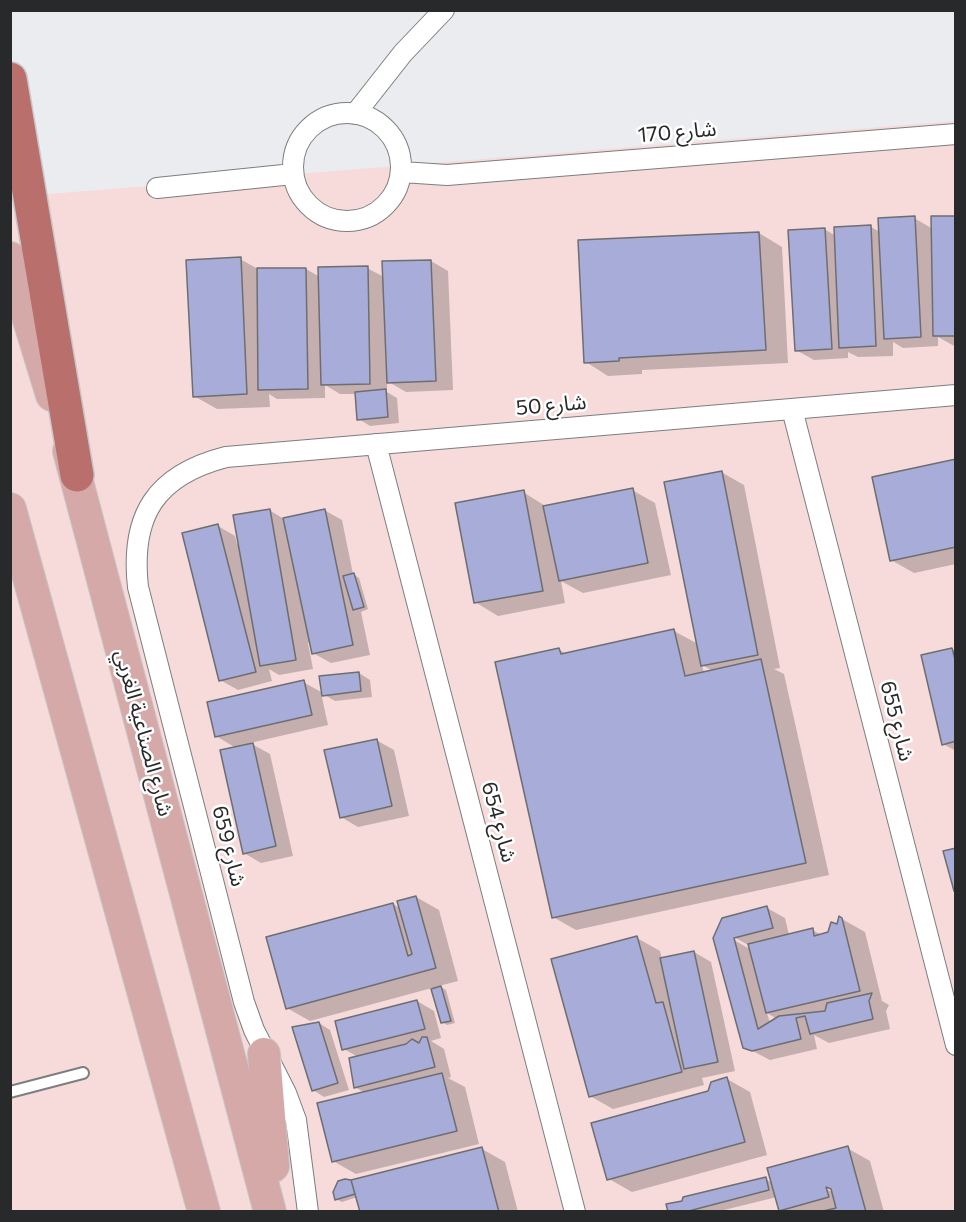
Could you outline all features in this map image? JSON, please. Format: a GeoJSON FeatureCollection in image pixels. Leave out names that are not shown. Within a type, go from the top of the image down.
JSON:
{"type":"FeatureCollection","features":[{"type":"Feature","properties":{"kind":"highway"},"geometry":{"type":"LineString","coordinates":[[10,79],[77,475]]}},
{"type":"Feature","properties":{"kind":"main road","name":"شارع الصناعية الغربي"},"geometry":{"type":"LineString","coordinates":[[10,258],[77,475],[270,1212]]}},
{"type":"Feature","properties":{"kind":"main road"},"geometry":{"type":"LineString","coordinates":[[10,509],[202,1210]]}},
{"type":"Feature","properties":{"kind":"main road"},"geometry":{"type":"LineString","coordinates":[[264,1054],[278,1212]]}},
{"type":"Feature","properties":{"kind":"street"},"geometry":{"type":"LineString","coordinates":[[355,114],[403,53],[444,10]]}},
{"type":"Feature","properties":{"kind":"street"},"geometry":{"type":"LineString","coordinates":[[346,112],[368,117],[387,130],[399,149],[402,172],[395,193],[381,211],[360,220],[337,221],[316,212],[300,195],[293,174],[294,151],[306,131],[324,117],[346,112]]}},
{"type":"Feature","properties":{"kind":"street","name":"شارع 170"},"geometry":{"type":"LineString","coordinates":[[402,172],[447,175],[956,134]]}},
{"type":"Feature","properties":{"kind":"street"},"geometry":{"type":"LineString","coordinates":[[158,188],[293,174]]}},
{"type":"Feature","properties":{"kind":"street","name":"شارع 50"},"geometry":{"type":"LineString","coordinates":[[160,490],[176,477],[199,464],[226,457],[956,395]]}},
{"type":"Feature","properties":{"kind":"street","name":"شارع 655"},"geometry":{"type":"LineString","coordinates":[[792,409],[956,1045]]}},
{"type":"Feature","properties":{"kind":"street","name":"شارع 654"},"geometry":{"type":"LineString","coordinates":[[376,444],[575,1212]]}},
{"type":"Feature","properties":{"kind":"street","name":"شارع 659"},"geometry":{"type":"LineString","coordinates":[[160,490],[145,515],[138,536],[135,564],[138,587],[244,1002],[264,1054],[286,1093],[296,1120],[308,1212]]}},
{"type":"Feature","properties":{"kind":"lane"},"geometry":{"type":"LineString","coordinates":[[10,1092],[83,1073]]}},
{"type":"Feature","properties":{"kind":"shaded area"},"geometry":{"type":"Polygon","coordinates":[[[955,121],[955,1211],[11,1212],[11,197],[955,121]]]}},
{"type":"Feature","properties":{"kind":"building"},"geometry":{"type":"Polygon","coordinates":[[[915,216],[921,337],[884,339],[878,218],[915,216]]]}},
{"type":"Feature","properties":{"kind":"building"},"geometry":{"type":"Polygon","coordinates":[[[931,216],[956,216],[956,336],[933,336],[931,216]]]}},
{"type":"Feature","properties":{"kind":"building"},"geometry":{"type":"Polygon","coordinates":[[[871,225],[876,346],[839,348],[834,227],[871,225]]]}},
{"type":"Feature","properties":{"kind":"building"},"geometry":{"type":"Polygon","coordinates":[[[825,228],[832,349],[795,351],[788,230],[825,228]]]}},
{"type":"Feature","properties":{"kind":"building"},"geometry":{"type":"Polygon","coordinates":[[[759,232],[766,350],[619,358],[619,361],[584,363],[578,240],[759,232]]]}},
{"type":"Feature","properties":{"kind":"building"},"geometry":{"type":"Polygon","coordinates":[[[241,257],[247,394],[193,397],[186,260],[241,257]]]}},
{"type":"Feature","properties":{"kind":"building"},"geometry":{"type":"Polygon","coordinates":[[[431,260],[436,381],[387,383],[382,261],[431,260]]]}},
{"type":"Feature","properties":{"kind":"building"},"geometry":{"type":"Polygon","coordinates":[[[368,266],[370,384],[321,385],[318,267],[368,266]]]}},
{"type":"Feature","properties":{"kind":"building"},"geometry":{"type":"Polygon","coordinates":[[[257,268],[306,268],[308,389],[258,390],[257,268]]]}},
{"type":"Feature","properties":{"kind":"building"},"geometry":{"type":"Polygon","coordinates":[[[386,389],[388,417],[357,420],[355,392],[386,389]]]}},
{"type":"Feature","properties":{"kind":"building"},"geometry":{"type":"Polygon","coordinates":[[[956,459],[956,547],[890,561],[872,477],[956,459]]]}},
{"type":"Feature","properties":{"kind":"building"},"geometry":{"type":"Polygon","coordinates":[[[722,471],[758,655],[701,666],[664,482],[722,471]]]}},
{"type":"Feature","properties":{"kind":"building"},"geometry":{"type":"Polygon","coordinates":[[[633,488],[648,563],[559,581],[543,506],[633,488]]]}},
{"type":"Feature","properties":{"kind":"building"},"geometry":{"type":"Polygon","coordinates":[[[524,490],[543,591],[474,603],[455,503],[524,490]]]}},
{"type":"Feature","properties":{"kind":"building"},"geometry":{"type":"Polygon","coordinates":[[[270,509],[296,660],[260,666],[233,515],[270,509]]]}},
{"type":"Feature","properties":{"kind":"building"},"geometry":{"type":"Polygon","coordinates":[[[325,509],[353,645],[312,654],[283,518],[325,509]]]}},
{"type":"Feature","properties":{"kind":"building"},"geometry":{"type":"Polygon","coordinates":[[[218,524],[256,672],[219,681],[182,533],[218,524]]]}},
{"type":"Feature","properties":{"kind":"building"},"geometry":{"type":"Polygon","coordinates":[[[354,573],[364,607],[353,610],[343,576],[354,573]]]}},
{"type":"Feature","properties":{"kind":"building"},"geometry":{"type":"Polygon","coordinates":[[[674,629],[685,676],[761,659],[806,863],[552,918],[495,662],[559,648],[561,654],[674,629]]]}},
{"type":"Feature","properties":{"kind":"building"},"geometry":{"type":"Polygon","coordinates":[[[952,648],[956,663],[956,741],[942,745],[921,655],[952,648]]]}},
{"type":"Feature","properties":{"kind":"building"},"geometry":{"type":"Polygon","coordinates":[[[359,672],[361,691],[322,696],[319,676],[359,672]]]}},
{"type":"Feature","properties":{"kind":"building"},"geometry":{"type":"Polygon","coordinates":[[[304,680],[312,715],[215,737],[207,702],[304,680]]]}},
{"type":"Feature","properties":{"kind":"building"},"geometry":{"type":"Polygon","coordinates":[[[377,739],[392,806],[340,818],[324,750],[377,739]]]}},
{"type":"Feature","properties":{"kind":"building"},"geometry":{"type":"Polygon","coordinates":[[[253,743],[276,846],[243,854],[220,750],[253,743]]]}},
{"type":"Feature","properties":{"kind":"building"},"geometry":{"type":"Polygon","coordinates":[[[956,848],[956,891],[954,891],[943,851],[956,848]]]}},
{"type":"Feature","properties":{"kind":"building"},"geometry":{"type":"Polygon","coordinates":[[[416,896],[436,968],[286,1009],[266,937],[393,903],[408,956],[412,954],[397,901],[416,896]]]}},
{"type":"Feature","properties":{"kind":"building"},"geometry":{"type":"Polygon","coordinates":[[[767,906],[773,928],[734,938],[758,1029],[779,1016],[825,1011],[827,1003],[872,993],[869,1001],[873,1019],[810,1034],[805,1016],[796,1018],[801,1039],[752,1051],[743,1048],[713,938],[722,918],[767,906]]]}},
{"type":"Feature","properties":{"kind":"building"},"geometry":{"type":"Polygon","coordinates":[[[839,916],[842,918],[860,991],[766,1013],[748,944],[813,928],[814,936],[828,932],[831,922],[837,924],[839,916]]]}},
{"type":"Feature","properties":{"kind":"building"},"geometry":{"type":"Polygon","coordinates":[[[637,936],[656,1003],[663,1002],[682,1072],[589,1097],[551,959],[637,936]]]}},
{"type":"Feature","properties":{"kind":"building"},"geometry":{"type":"Polygon","coordinates":[[[694,951],[718,1062],[684,1069],[660,958],[694,951]]]}},
{"type":"Feature","properties":{"kind":"building"},"geometry":{"type":"Polygon","coordinates":[[[441,986],[451,1021],[441,1023],[431,989],[441,986]]]}},
{"type":"Feature","properties":{"kind":"building"},"geometry":{"type":"Polygon","coordinates":[[[417,1000],[425,1029],[342,1050],[335,1021],[417,1000]]]}},
{"type":"Feature","properties":{"kind":"building"},"geometry":{"type":"Polygon","coordinates":[[[319,1022],[338,1083],[312,1091],[292,1027],[319,1022]]]}},
{"type":"Feature","properties":{"kind":"building"},"geometry":{"type":"Polygon","coordinates":[[[422,1037],[427,1037],[435,1067],[354,1088],[349,1058],[406,1044],[412,1039],[419,1043],[422,1037]]]}},
{"type":"Feature","properties":{"kind":"building"},"geometry":{"type":"Polygon","coordinates":[[[442,1073],[457,1131],[332,1162],[317,1103],[442,1073]]]}},
{"type":"Feature","properties":{"kind":"building"},"geometry":{"type":"Polygon","coordinates":[[[727,1077],[745,1142],[607,1180],[591,1123],[708,1091],[711,1082],[727,1077]]]}},
{"type":"Feature","properties":{"kind":"building"},"geometry":{"type":"Polygon","coordinates":[[[848,1146],[866,1212],[819,1212],[836,1208],[831,1189],[826,1187],[829,1197],[779,1211],[767,1168],[848,1146]]]}},
{"type":"Feature","properties":{"kind":"building"},"geometry":{"type":"Polygon","coordinates":[[[482,1147],[499,1212],[360,1212],[351,1180],[482,1147]]]}},
{"type":"Feature","properties":{"kind":"building"},"geometry":{"type":"Polygon","coordinates":[[[766,1177],[769,1190],[685,1212],[668,1212],[666,1204],[682,1201],[683,1197],[766,1177]]]}},
{"type":"Feature","properties":{"kind":"building"},"geometry":{"type":"Polygon","coordinates":[[[351,1180],[355,1194],[335,1200],[333,1192],[338,1181],[351,1180]]]}}]}
